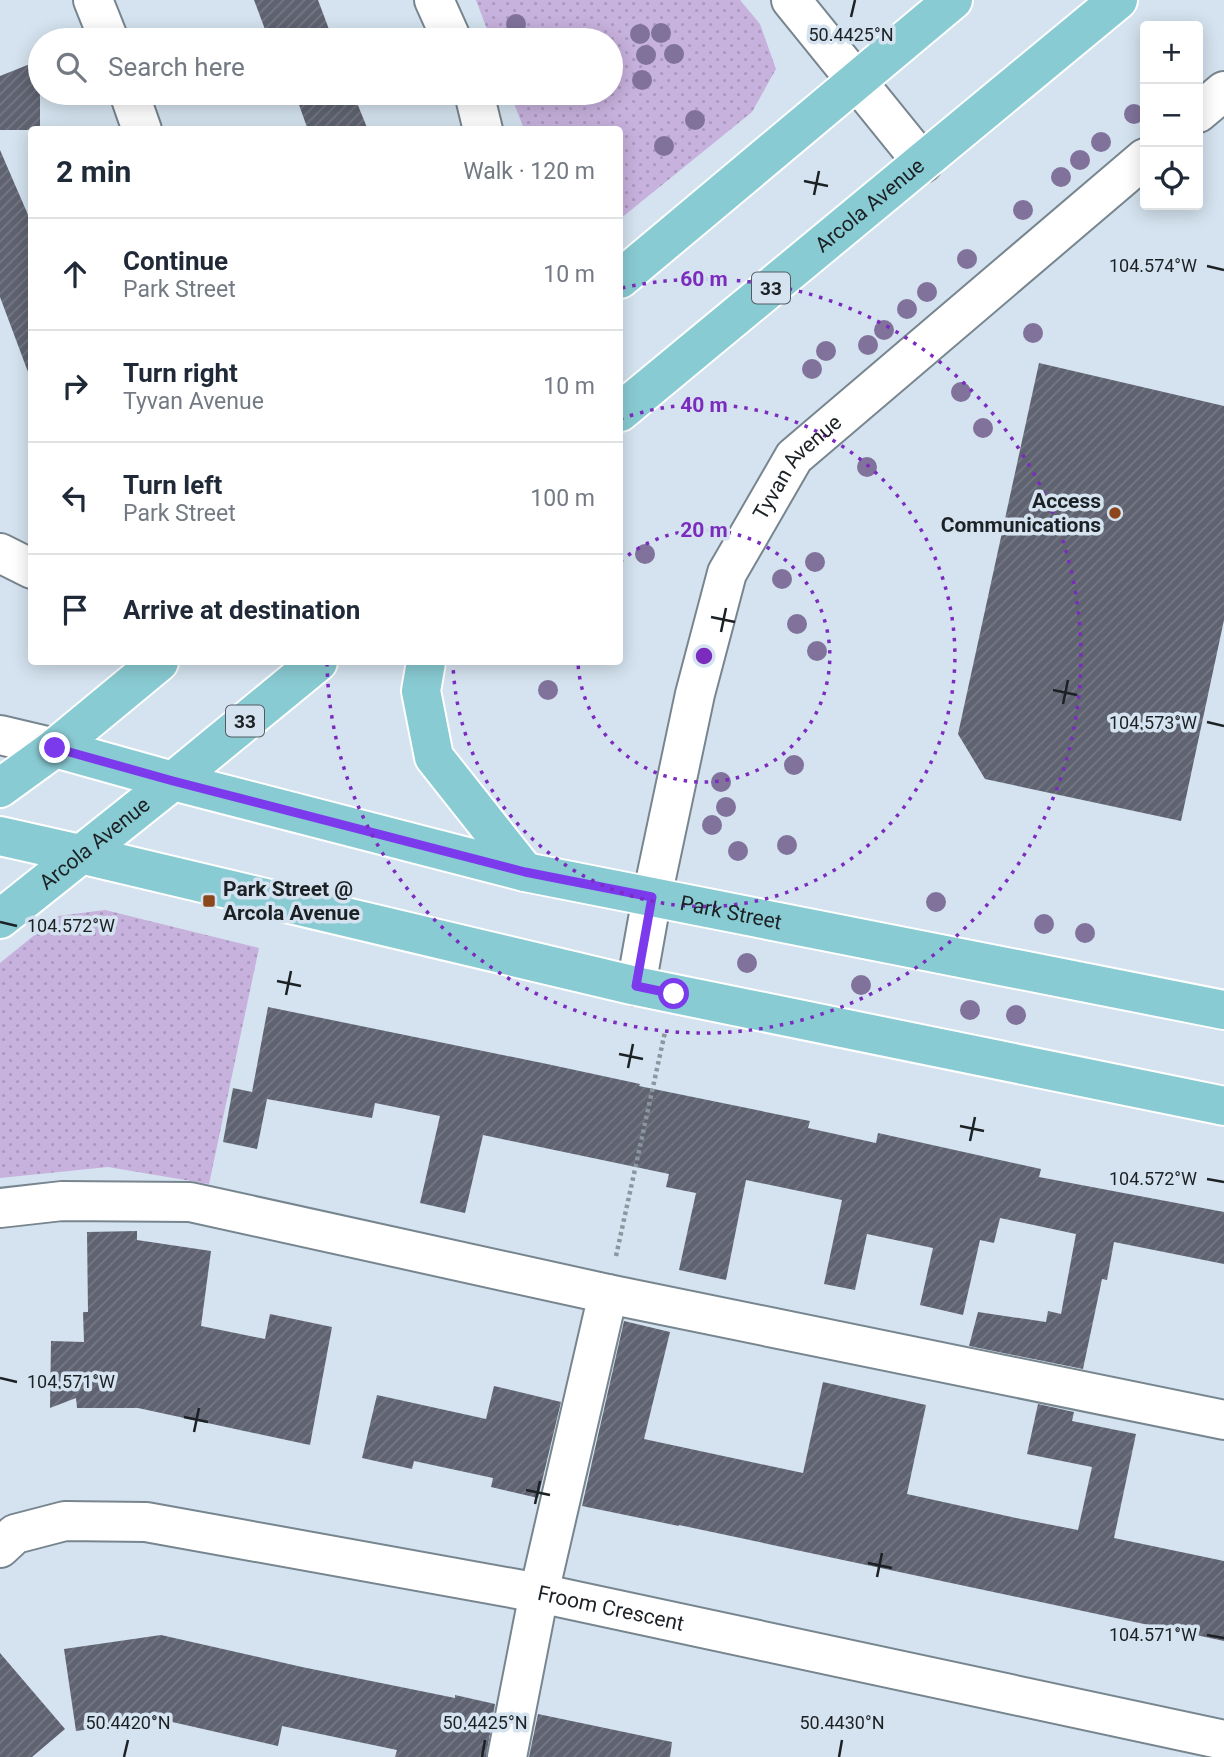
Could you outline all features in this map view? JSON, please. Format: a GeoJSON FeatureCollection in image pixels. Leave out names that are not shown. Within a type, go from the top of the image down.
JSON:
{"type":"FeatureCollection","features":[{"type":"Feature","properties":{"kind":"main road"},"geometry":{"type":"LineString","coordinates":[[623,276],[953,0]]}},
{"type":"Feature","properties":{"kind":"main road","name":"Arcola Avenue"},"geometry":{"type":"LineString","coordinates":[[623,410],[1118,0]]}},
{"type":"Feature","properties":{"kind":"main road"},"geometry":{"type":"LineString","coordinates":[[0,788],[55,748],[155,665]]}},
{"type":"Feature","properties":{"kind":"main road","name":"Arcola Avenue"},"geometry":{"type":"LineString","coordinates":[[0,919],[314,665]]}},
{"type":"Feature","properties":{"kind":"main road"},"geometry":{"type":"LineString","coordinates":[[425,665],[421,691],[434,757],[525,872]]}},
{"type":"Feature","properties":{"kind":"main road","name":"Park Street"},"geometry":{"type":"LineString","coordinates":[[55,748],[525,872],[1224,1010]]}},
{"type":"Feature","properties":{"kind":"main road"},"geometry":{"type":"LineString","coordinates":[[0,836],[636,986],[1224,1106]]}},
{"type":"Feature","properties":{"kind":"street"},"geometry":{"type":"LineString","coordinates":[[93,0],[104,28]]}},
{"type":"Feature","properties":{"kind":"street"},"geometry":{"type":"LineString","coordinates":[[434,0],[447,28]]}},
{"type":"Feature","properties":{"kind":"street"},"geometry":{"type":"LineString","coordinates":[[791,0],[923,163]]}},
{"type":"Feature","properties":{"kind":"street"},"geometry":{"type":"LineString","coordinates":[[1203,109],[1224,91]]}},
{"type":"Feature","properties":{"kind":"street"},"geometry":{"type":"LineString","coordinates":[[133,105],[140,126]]}},
{"type":"Feature","properties":{"kind":"street"},"geometry":{"type":"LineString","coordinates":[[477,105],[482,126]]}},
{"type":"Feature","properties":{"kind":"street","name":"Tyvan Avenue"},"geometry":{"type":"LineString","coordinates":[[636,986],[695,694],[727,573],[794,457],[1140,162]]}},
{"type":"Feature","properties":{"kind":"street"},"geometry":{"type":"LineString","coordinates":[[0,554],[28,567]]}},
{"type":"Feature","properties":{"kind":"street","name":"Park Street"},"geometry":{"type":"LineString","coordinates":[[0,735],[55,748]]}},
{"type":"Feature","properties":{"kind":"street"},"geometry":{"type":"LineString","coordinates":[[0,1208],[62,1201],[190,1202],[608,1294],[1224,1420]]}},
{"type":"Feature","properties":{"kind":"street"},"geometry":{"type":"LineString","coordinates":[[507,1757],[539,1593],[608,1294]]}},
{"type":"Feature","properties":{"kind":"street","name":"Froom Crescent"},"geometry":{"type":"LineString","coordinates":[[0,1548],[15,1534],[65,1521],[146,1522],[539,1593],[1224,1740]]}},
{"type":"Feature","properties":{"kind":"path"},"geometry":{"type":"LineString","coordinates":[[608,1294],[674,994]]}},
{"type":"Feature","properties":{"kind":"shaded area"},"geometry":{"type":"Polygon","coordinates":[[[476,0],[740,0],[760,24],[776,69],[752,112],[623,217],[623,126],[523,126],[515,105],[623,105],[623,28],[486,28],[476,0]]]}},
{"type":"Feature","properties":{"kind":"shaded area"},"geometry":{"type":"Polygon","coordinates":[[[105,910],[259,948],[209,1184],[108,1167],[0,1178],[0,963],[58,916],[105,910]]]}},
{"type":"Feature","properties":{"kind":"building"},"geometry":{"type":"Polygon","coordinates":[[[254,0],[318,0],[328,28],[264,28],[254,0]]]}},
{"type":"Feature","properties":{"kind":"building"},"geometry":{"type":"Polygon","coordinates":[[[28,65],[28,105],[40,105],[40,126],[28,126],[28,130],[0,130],[0,76],[28,65]]]}},
{"type":"Feature","properties":{"kind":"building"},"geometry":{"type":"Polygon","coordinates":[[[299,105],[358,105],[366,126],[307,126],[299,105]]]}},
{"type":"Feature","properties":{"kind":"building"},"geometry":{"type":"Polygon","coordinates":[[[0,150],[28,215],[28,372],[0,297],[0,150]]]}},
{"type":"Feature","properties":{"kind":"building","name":"Access Communications"},"geometry":{"type":"Polygon","coordinates":[[[1039,363],[1224,406],[1224,620],[1181,821],[985,779],[958,734],[1039,363]]]}},
{"type":"Feature","properties":{"kind":"building"},"geometry":{"type":"Polygon","coordinates":[[[268,1007],[810,1121],[808,1128],[876,1143],[878,1133],[1041,1169],[1039,1177],[1224,1212],[1224,1264],[1114,1242],[1107,1280],[1102,1279],[1083,1369],[969,1346],[978,1312],[1046,1322],[1048,1311],[1061,1314],[1076,1234],[1000,1218],[994,1243],[980,1240],[963,1315],[920,1305],[933,1248],[867,1234],[855,1290],[824,1284],[842,1200],[746,1180],[726,1280],[679,1270],[696,1193],[666,1187],[669,1174],[483,1135],[465,1213],[420,1203],[440,1116],[375,1103],[372,1118],[267,1099],[257,1149],[223,1142],[233,1088],[252,1092],[268,1007]]]}},
{"type":"Feature","properties":{"kind":"building"},"geometry":{"type":"Polygon","coordinates":[[[137,1231],[137,1240],[211,1251],[201,1326],[265,1339],[270,1314],[332,1327],[310,1445],[138,1408],[77,1408],[76,1398],[50,1408],[51,1341],[84,1342],[83,1312],[88,1312],[87,1232],[137,1231]]]}},
{"type":"Feature","properties":{"kind":"building"},"geometry":{"type":"Polygon","coordinates":[[[624,1321],[670,1332],[644,1439],[803,1473],[823,1382],[926,1405],[907,1494],[1078,1530],[1092,1467],[1027,1454],[1038,1404],[1074,1412],[1072,1421],[1136,1434],[1114,1538],[1224,1561],[1224,1641],[582,1506],[624,1321]]]}},
{"type":"Feature","properties":{"kind":"building"},"geometry":{"type":"Polygon","coordinates":[[[494,1386],[561,1402],[538,1498],[491,1487],[493,1478],[414,1461],[412,1469],[362,1458],[377,1395],[486,1419],[494,1386]]]}},
{"type":"Feature","properties":{"kind":"building"},"geometry":{"type":"Polygon","coordinates":[[[161,1635],[302,1667],[495,1704],[486,1757],[395,1757],[397,1750],[282,1726],[278,1746],[159,1719],[76,1731],[64,1649],[161,1635]]]}},
{"type":"Feature","properties":{"kind":"building"},"geometry":{"type":"Polygon","coordinates":[[[0,1653],[65,1729],[32,1757],[0,1757],[0,1653]]]}},
{"type":"Feature","properties":{"kind":"building"},"geometry":{"type":"Polygon","coordinates":[[[538,1714],[672,1742],[670,1757],[529,1757],[538,1714]]]}},
{"type":"Feature","properties":{"kind":"place","name":"Access Communications"},"geometry":{"type":"Point","coordinates":[1115,513]}},
{"type":"Feature","properties":{"kind":"place","name":"Park Street @ Arcola Avenue"},"geometry":{"type":"Point","coordinates":[209,901]}},
{"type":"Feature","properties":{"kind":"route"},"geometry":{"type":"LineString","coordinates":[[55,748],[525,872],[652,897],[636,986],[674,994]]}}]}
